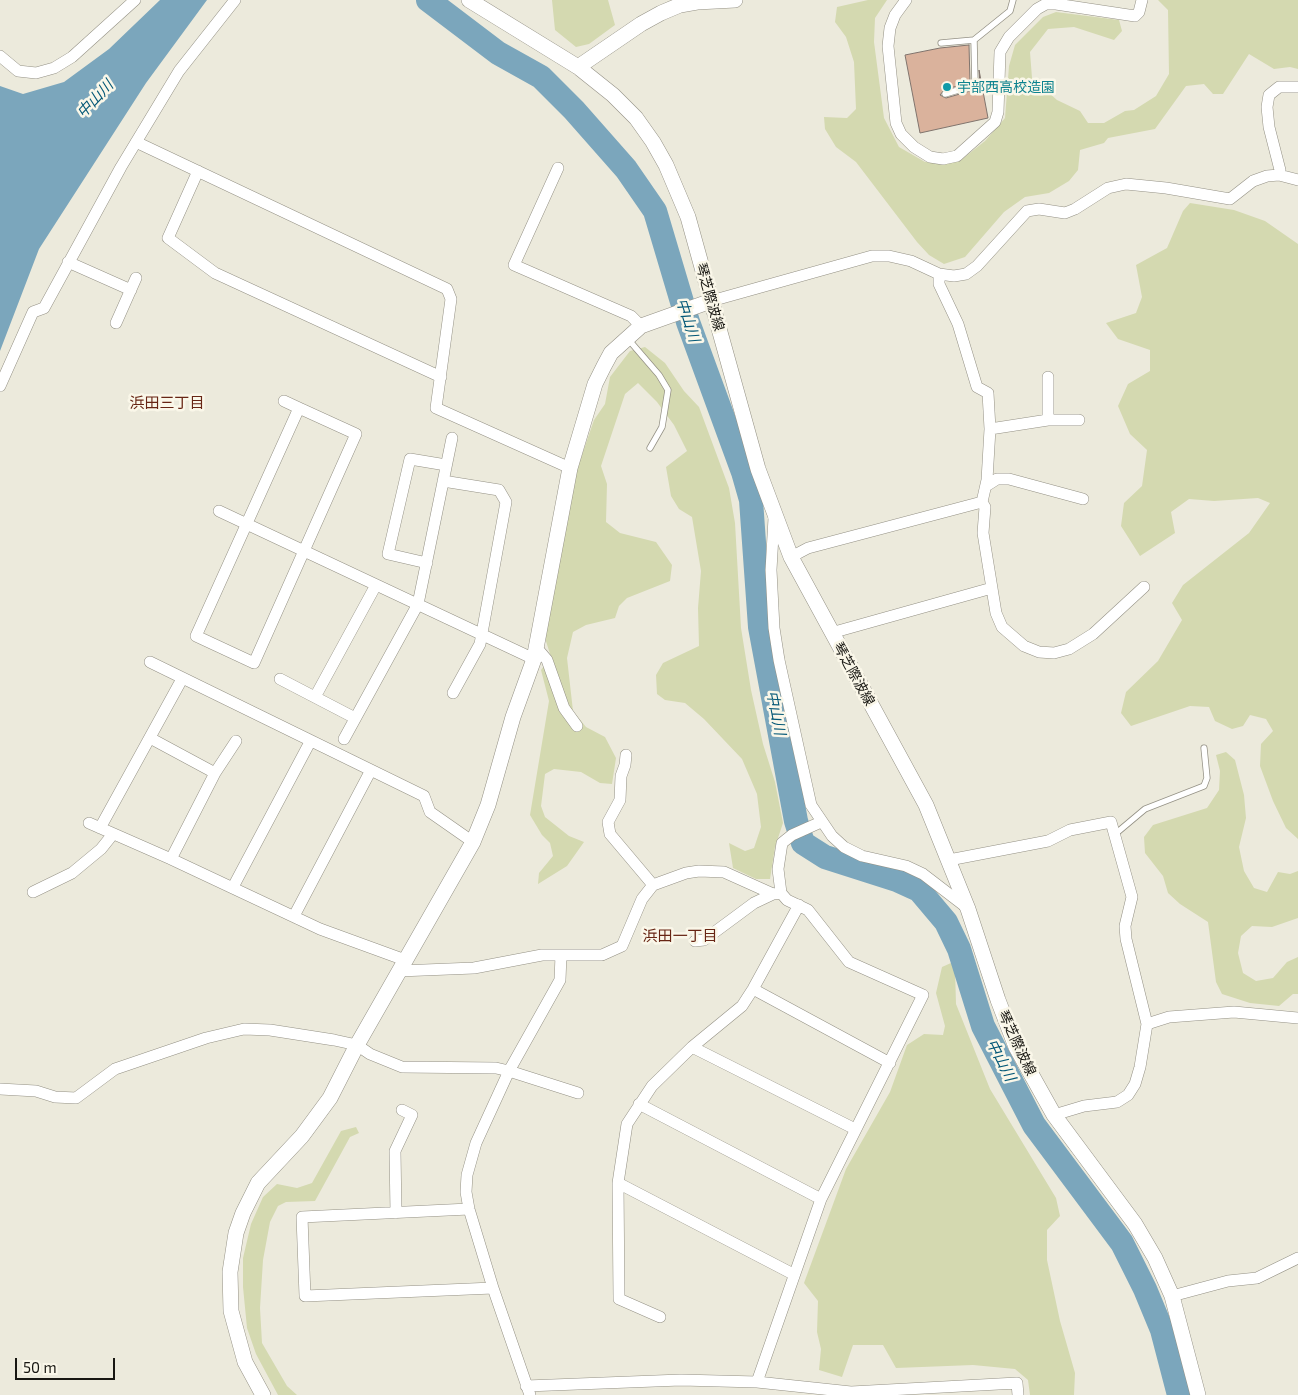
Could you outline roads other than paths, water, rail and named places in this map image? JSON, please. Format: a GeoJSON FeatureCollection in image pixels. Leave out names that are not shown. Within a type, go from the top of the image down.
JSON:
{"type":"FeatureCollection","features":[{"type":"Feature","properties":{"kind":"main road","name":"琴芝際波線"},"geometry":{"type":"LineString","coordinates":[[469,0],[578,67],[613,95],[636,118],[666,165],[688,217],[758,468],[791,557],[926,806],[968,909],[998,1000],[1016,1047],[1054,1115],[1135,1224],[1155,1258],[1172,1296],[1198,1395]]}},
{"type":"Feature","properties":{"kind":"main road"},"geometry":{"type":"LineString","coordinates":[[578,67],[641,24],[661,13],[680,5],[697,2],[735,0]]}},
{"type":"Feature","properties":{"kind":"main road"},"geometry":{"type":"LineString","coordinates":[[263,1395],[245,1362],[231,1310],[230,1272],[236,1233],[249,1198],[258,1183],[320,1114],[402,965],[473,842],[488,806],[513,717],[535,653],[570,468],[595,384],[611,353],[641,326],[712,301]]}},
{"type":"Feature","properties":{"kind":"street"},"geometry":{"type":"LineString","coordinates":[[0,56],[18,71],[36,73],[54,68],[72,56],[135,0]]}},
{"type":"Feature","properties":{"kind":"street"},"geometry":{"type":"LineString","coordinates":[[0,386],[33,312],[44,308],[136,142],[179,72],[235,0]]}},
{"type":"Feature","properties":{"kind":"street"},"geometry":{"type":"LineString","coordinates":[[906,0],[895,15],[890,28],[888,46],[896,123],[901,134],[914,146],[930,157],[943,159],[956,156],[995,122],[998,112],[1000,52],[1009,37],[1037,9],[1046,4],[1056,4],[1135,16],[1139,12],[1142,0]]}},
{"type":"Feature","properties":{"kind":"street"},"geometry":{"type":"LineString","coordinates":[[1279,176],[1280,170],[1266,107],[1269,95],[1279,87],[1298,87]]}},
{"type":"Feature","properties":{"kind":"street"},"geometry":{"type":"LineString","coordinates":[[136,142],[447,289],[451,299],[436,408],[570,468]]}},
{"type":"Feature","properties":{"kind":"street"},"geometry":{"type":"LineString","coordinates":[[558,168],[514,264],[631,316],[641,326]]}},
{"type":"Feature","properties":{"kind":"street"},"geometry":{"type":"LineString","coordinates":[[198,171],[168,238],[214,273],[441,377]]}},
{"type":"Feature","properties":{"kind":"street"},"geometry":{"type":"LineString","coordinates":[[712,301],[872,256],[889,256],[911,260],[940,274],[954,276],[966,274],[977,266],[1027,211],[1039,209],[1065,213],[1075,209],[1108,188],[1126,184],[1166,188],[1230,199],[1253,181],[1267,176],[1279,176],[1298,180]]}},
{"type":"Feature","properties":{"kind":"street"},"geometry":{"type":"LineString","coordinates":[[68,262],[131,290]]}},
{"type":"Feature","properties":{"kind":"street"},"geometry":{"type":"LineString","coordinates":[[940,274],[939,284],[958,324],[977,387],[988,394],[990,429],[986,486],[982,502],[985,507],[984,550],[991,575],[996,613],[1002,627],[1024,646],[1039,652],[1054,653],[1082,642],[1144,587]]}},
{"type":"Feature","properties":{"kind":"street"},"geometry":{"type":"LineString","coordinates":[[116,323],[136,278]]}},
{"type":"Feature","properties":{"kind":"street"},"geometry":{"type":"LineString","coordinates":[[1048,378],[1048,420]]}},
{"type":"Feature","properties":{"kind":"street"},"geometry":{"type":"LineString","coordinates":[[284,401],[356,434],[254,662],[196,636],[299,408]]}},
{"type":"Feature","properties":{"kind":"street"},"geometry":{"type":"LineString","coordinates":[[990,429],[1048,420],[1079,420]]}},
{"type":"Feature","properties":{"kind":"street"},"geometry":{"type":"LineString","coordinates":[[344,739],[418,604],[452,438]]}},
{"type":"Feature","properties":{"kind":"street"},"geometry":{"type":"LineString","coordinates":[[426,562],[388,554],[410,458],[446,465]]}},
{"type":"Feature","properties":{"kind":"street"},"geometry":{"type":"LineString","coordinates":[[986,486],[997,479],[1009,479],[1083,499]]}},
{"type":"Feature","properties":{"kind":"street"},"geometry":{"type":"LineString","coordinates":[[443,481],[499,490],[506,502],[480,634],[480,644],[453,694]]}},
{"type":"Feature","properties":{"kind":"street"},"geometry":{"type":"LineString","coordinates":[[791,557],[808,548],[982,502]]}},
{"type":"Feature","properties":{"kind":"street"},"geometry":{"type":"LineString","coordinates":[[219,511],[480,634],[535,653],[547,660],[564,708],[577,726]]}},
{"type":"Feature","properties":{"kind":"street"},"geometry":{"type":"LineString","coordinates":[[774,515],[772,599],[779,660],[812,805],[821,822],[844,847],[862,856],[906,866],[923,874],[968,909]]}},
{"type":"Feature","properties":{"kind":"street"},"geometry":{"type":"LineString","coordinates":[[316,698],[376,585]]}},
{"type":"Feature","properties":{"kind":"street"},"geometry":{"type":"LineString","coordinates":[[831,633],[992,588]]}},
{"type":"Feature","properties":{"kind":"street"},"geometry":{"type":"LineString","coordinates":[[150,662],[310,742],[424,796],[430,812],[473,842]]}},
{"type":"Feature","properties":{"kind":"street"},"geometry":{"type":"LineString","coordinates":[[100,828],[182,679]]}},
{"type":"Feature","properties":{"kind":"street"},"geometry":{"type":"LineString","coordinates":[[280,680],[355,718]]}},
{"type":"Feature","properties":{"kind":"street"},"geometry":{"type":"LineString","coordinates":[[150,738],[215,773]]}},
{"type":"Feature","properties":{"kind":"street"},"geometry":{"type":"LineString","coordinates":[[171,859],[215,773],[236,741]]}},
{"type":"Feature","properties":{"kind":"street"},"geometry":{"type":"LineString","coordinates":[[233,887],[310,742]]}},
{"type":"Feature","properties":{"kind":"street"},"geometry":{"type":"LineString","coordinates":[[626,755],[621,776],[620,800],[608,822],[610,834],[653,885]]}},
{"type":"Feature","properties":{"kind":"street"},"geometry":{"type":"LineString","coordinates":[[294,916],[371,770]]}},
{"type":"Feature","properties":{"kind":"street"},"geometry":{"type":"LineString","coordinates":[[777,893],[779,855],[782,843],[792,835],[821,822]]}},
{"type":"Feature","properties":{"kind":"street"},"geometry":{"type":"LineString","coordinates":[[949,860],[1048,841],[1070,830],[1111,822],[1132,897],[1125,926],[1126,939],[1147,1024],[1140,1067],[1135,1084],[1128,1095],[1117,1102],[1084,1106],[1054,1115]]}},
{"type":"Feature","properties":{"kind":"street"},"geometry":{"type":"LineString","coordinates":[[89,823],[402,965],[474,968],[542,955],[602,955],[622,946],[642,899],[653,885],[672,876],[698,871],[713,871],[738,877],[777,893],[808,910],[849,962],[923,995],[821,1198],[792,1274],[757,1382]]}},
{"type":"Feature","properties":{"kind":"street"},"geometry":{"type":"LineString","coordinates":[[33,892],[72,872],[101,849],[113,834]]}},
{"type":"Feature","properties":{"kind":"street"},"geometry":{"type":"LineString","coordinates":[[695,941],[704,940],[754,903],[777,893]]}},
{"type":"Feature","properties":{"kind":"street"},"geometry":{"type":"LineString","coordinates":[[660,1317],[620,1299],[618,1183],[627,1124],[652,1086],[692,1047],[742,1006],[799,905]]}},
{"type":"Feature","properties":{"kind":"street"},"geometry":{"type":"LineString","coordinates":[[561,955],[560,980],[509,1071],[471,1158],[466,1192],[469,1210],[493,1288],[528,1391],[661,1380],[757,1382],[851,1392],[976,1390],[1017,1383],[1018,1395]]}},
{"type":"Feature","properties":{"kind":"street"},"geometry":{"type":"LineString","coordinates":[[753,989],[890,1063]]}},
{"type":"Feature","properties":{"kind":"street"},"geometry":{"type":"LineString","coordinates":[[1147,1024],[1169,1017],[1234,1012],[1298,1018]]}},
{"type":"Feature","properties":{"kind":"street"},"geometry":{"type":"LineString","coordinates":[[0,1089],[36,1090],[55,1098],[76,1098],[116,1069],[206,1038],[244,1029],[270,1030],[357,1045],[370,1054],[402,1067],[496,1068],[578,1092]]}},
{"type":"Feature","properties":{"kind":"street"},"geometry":{"type":"LineString","coordinates":[[692,1047],[854,1129]]}},
{"type":"Feature","properties":{"kind":"street"},"geometry":{"type":"LineString","coordinates":[[639,1104],[821,1198]]}},
{"type":"Feature","properties":{"kind":"street"},"geometry":{"type":"LineString","coordinates":[[396,1213],[395,1151],[412,1115],[402,1110]]}},
{"type":"Feature","properties":{"kind":"street"},"geometry":{"type":"LineString","coordinates":[[618,1183],[792,1274]]}},
{"type":"Feature","properties":{"kind":"street"},"geometry":{"type":"LineString","coordinates":[[469,1210],[302,1217],[305,1296],[493,1288]]}},
{"type":"Feature","properties":{"kind":"street"},"geometry":{"type":"LineString","coordinates":[[1172,1296],[1228,1281],[1258,1278],[1298,1258]]}},
{"type":"Feature","properties":{"kind":"lane"},"geometry":{"type":"LineString","coordinates":[[941,43],[974,40],[1010,11],[1013,0]]}},
{"type":"Feature","properties":{"kind":"lane"},"geometry":{"type":"LineString","coordinates":[[945,94],[976,85],[974,40]]}},
{"type":"Feature","properties":{"kind":"lane"},"geometry":{"type":"LineString","coordinates":[[627,337],[659,375],[668,390],[662,427],[650,448]]}},
{"type":"Feature","properties":{"kind":"lane"},"geometry":{"type":"LineString","coordinates":[[1114,835],[1145,809],[1204,786],[1207,778],[1204,748]]}},
{"type":"Feature","properties":{"kind":"water"},"geometry":{"type":"Polygon","coordinates":[[[160,0],[207,0],[146,83],[39,249],[0,351],[0,86],[23,94],[64,82],[109,49],[160,0]]]}},
{"type":"Feature","properties":{"kind":"waterway","name":"中山川"},"geometry":{"type":"LineString","coordinates":[[428,0],[498,53],[541,77],[574,110],[626,169],[655,211],[688,322],[743,472],[751,500],[760,627],[796,821],[803,843],[825,857],[897,880],[919,890],[946,922],[959,949],[983,1026],[1034,1125],[1122,1243],[1145,1289],[1162,1330],[1179,1395]]}},
{"type":"Feature","properties":{"kind":"place","name":"宇部西高校造園"},"geometry":{"type":"Point","coordinates":[947,87]}},
{"type":"Feature","properties":{"kind":"district","name":"浜田三丁目"},"geometry":{"type":"Point","coordinates":[167,403]}},
{"type":"Feature","properties":{"kind":"district","name":"浜田一丁目"},"geometry":{"type":"Point","coordinates":[680,936]}}]}
